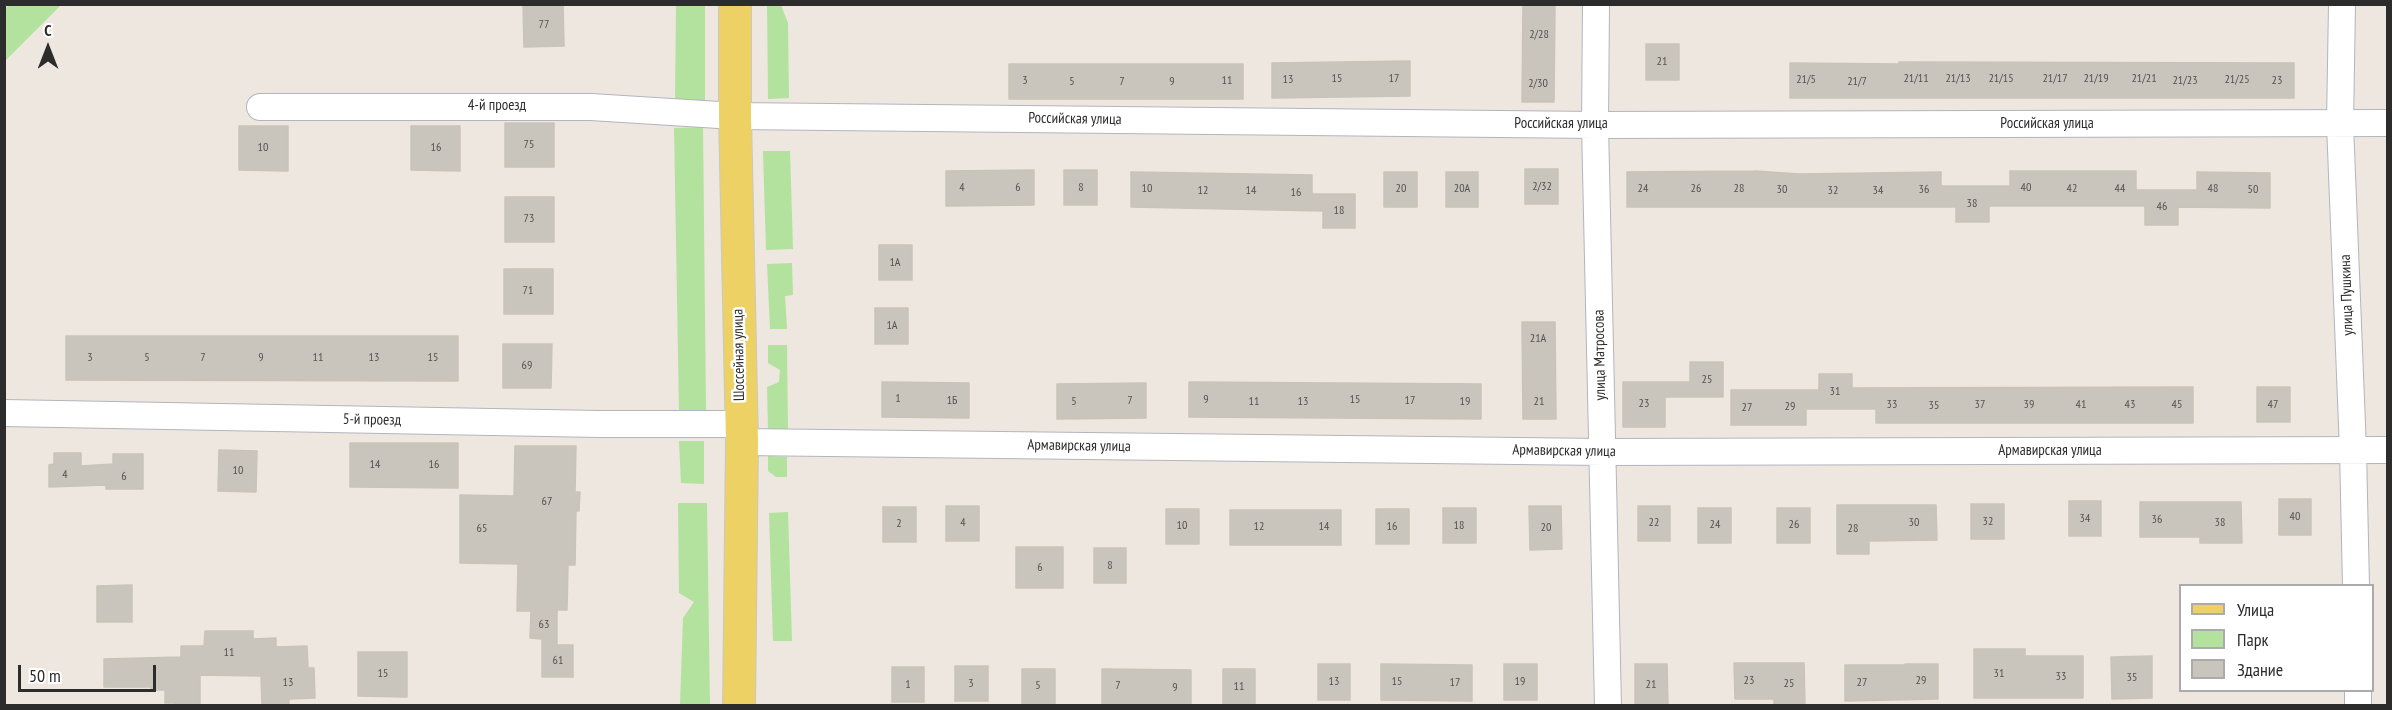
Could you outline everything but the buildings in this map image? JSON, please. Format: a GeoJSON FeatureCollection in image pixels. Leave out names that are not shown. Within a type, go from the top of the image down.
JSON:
{"type":"FeatureCollection","features":[{"type":"Feature","properties":{"kind":"main road","name":"Шоссейная улица"},"geometry":{"type":"LineString","coordinates":[[735,4],[741,433],[739,705]]}},
{"type":"Feature","properties":{"kind":"street","name":"улица Матросова"},"geometry":{"type":"LineString","coordinates":[[1596,4],[1595,125],[1608,705]]}},
{"type":"Feature","properties":{"kind":"street","name":"улица Пушкина"},"geometry":{"type":"LineString","coordinates":[[2342,4],[2340,124],[2356,584]]}},
{"type":"Feature","properties":{"kind":"street","name":"4-й проезд"},"geometry":{"type":"LineString","coordinates":[[260,106],[591,107],[735,116]]}},
{"type":"Feature","properties":{"kind":"street","name":"Российская улица"},"geometry":{"type":"LineString","coordinates":[[735,116],[1595,125],[2388,123]]}},
{"type":"Feature","properties":{"kind":"street","name":"5-й проезд"},"geometry":{"type":"LineString","coordinates":[[4,413],[588,424],[741,433]]}},
{"type":"Feature","properties":{"kind":"street","name":"Армавирская улица"},"geometry":{"type":"LineString","coordinates":[[741,433],[1603,452],[2388,450]]}},
{"type":"Feature","properties":{"kind":"green space"},"geometry":{"type":"Polygon","coordinates":[[[9,5],[61,5],[5,61],[5,9],[9,5]]]}},
{"type":"Feature","properties":{"kind":"green space"},"geometry":{"type":"Polygon","coordinates":[[[676,5],[705,5],[705,100],[675,100],[676,5]]]}},
{"type":"Feature","properties":{"kind":"green space"},"geometry":{"type":"Polygon","coordinates":[[[767,5],[781,5],[788,23],[789,98],[768,99],[767,5]]]}},
{"type":"Feature","properties":{"kind":"green space"},"geometry":{"type":"Polygon","coordinates":[[[703,127],[706,412],[679,411],[674,128],[703,127]]]}},
{"type":"Feature","properties":{"kind":"green space"},"geometry":{"type":"Polygon","coordinates":[[[763,151],[790,151],[793,249],[766,250],[763,151]]]}},
{"type":"Feature","properties":{"kind":"green space"},"geometry":{"type":"Polygon","coordinates":[[[792,263],[793,295],[785,296],[787,329],[770,329],[767,264],[792,263]]]}},
{"type":"Feature","properties":{"kind":"green space"},"geometry":{"type":"Polygon","coordinates":[[[768,345],[787,345],[788,431],[768,431],[767,387],[779,382],[780,370],[768,363],[768,345]]]}},
{"type":"Feature","properties":{"kind":"green space"},"geometry":{"type":"Polygon","coordinates":[[[679,441],[704,441],[704,484],[681,483],[679,441]]]}},
{"type":"Feature","properties":{"kind":"green space"},"geometry":{"type":"Polygon","coordinates":[[[768,456],[787,457],[787,477],[776,477],[768,471],[768,456]]]}},
{"type":"Feature","properties":{"kind":"green space"},"geometry":{"type":"Polygon","coordinates":[[[678,503],[707,503],[710,705],[680,705],[683,618],[694,602],[679,593],[678,503]]]}},
{"type":"Feature","properties":{"kind":"green space"},"geometry":{"type":"Polygon","coordinates":[[[788,512],[792,641],[773,641],[769,513],[788,512]]]}}]}
